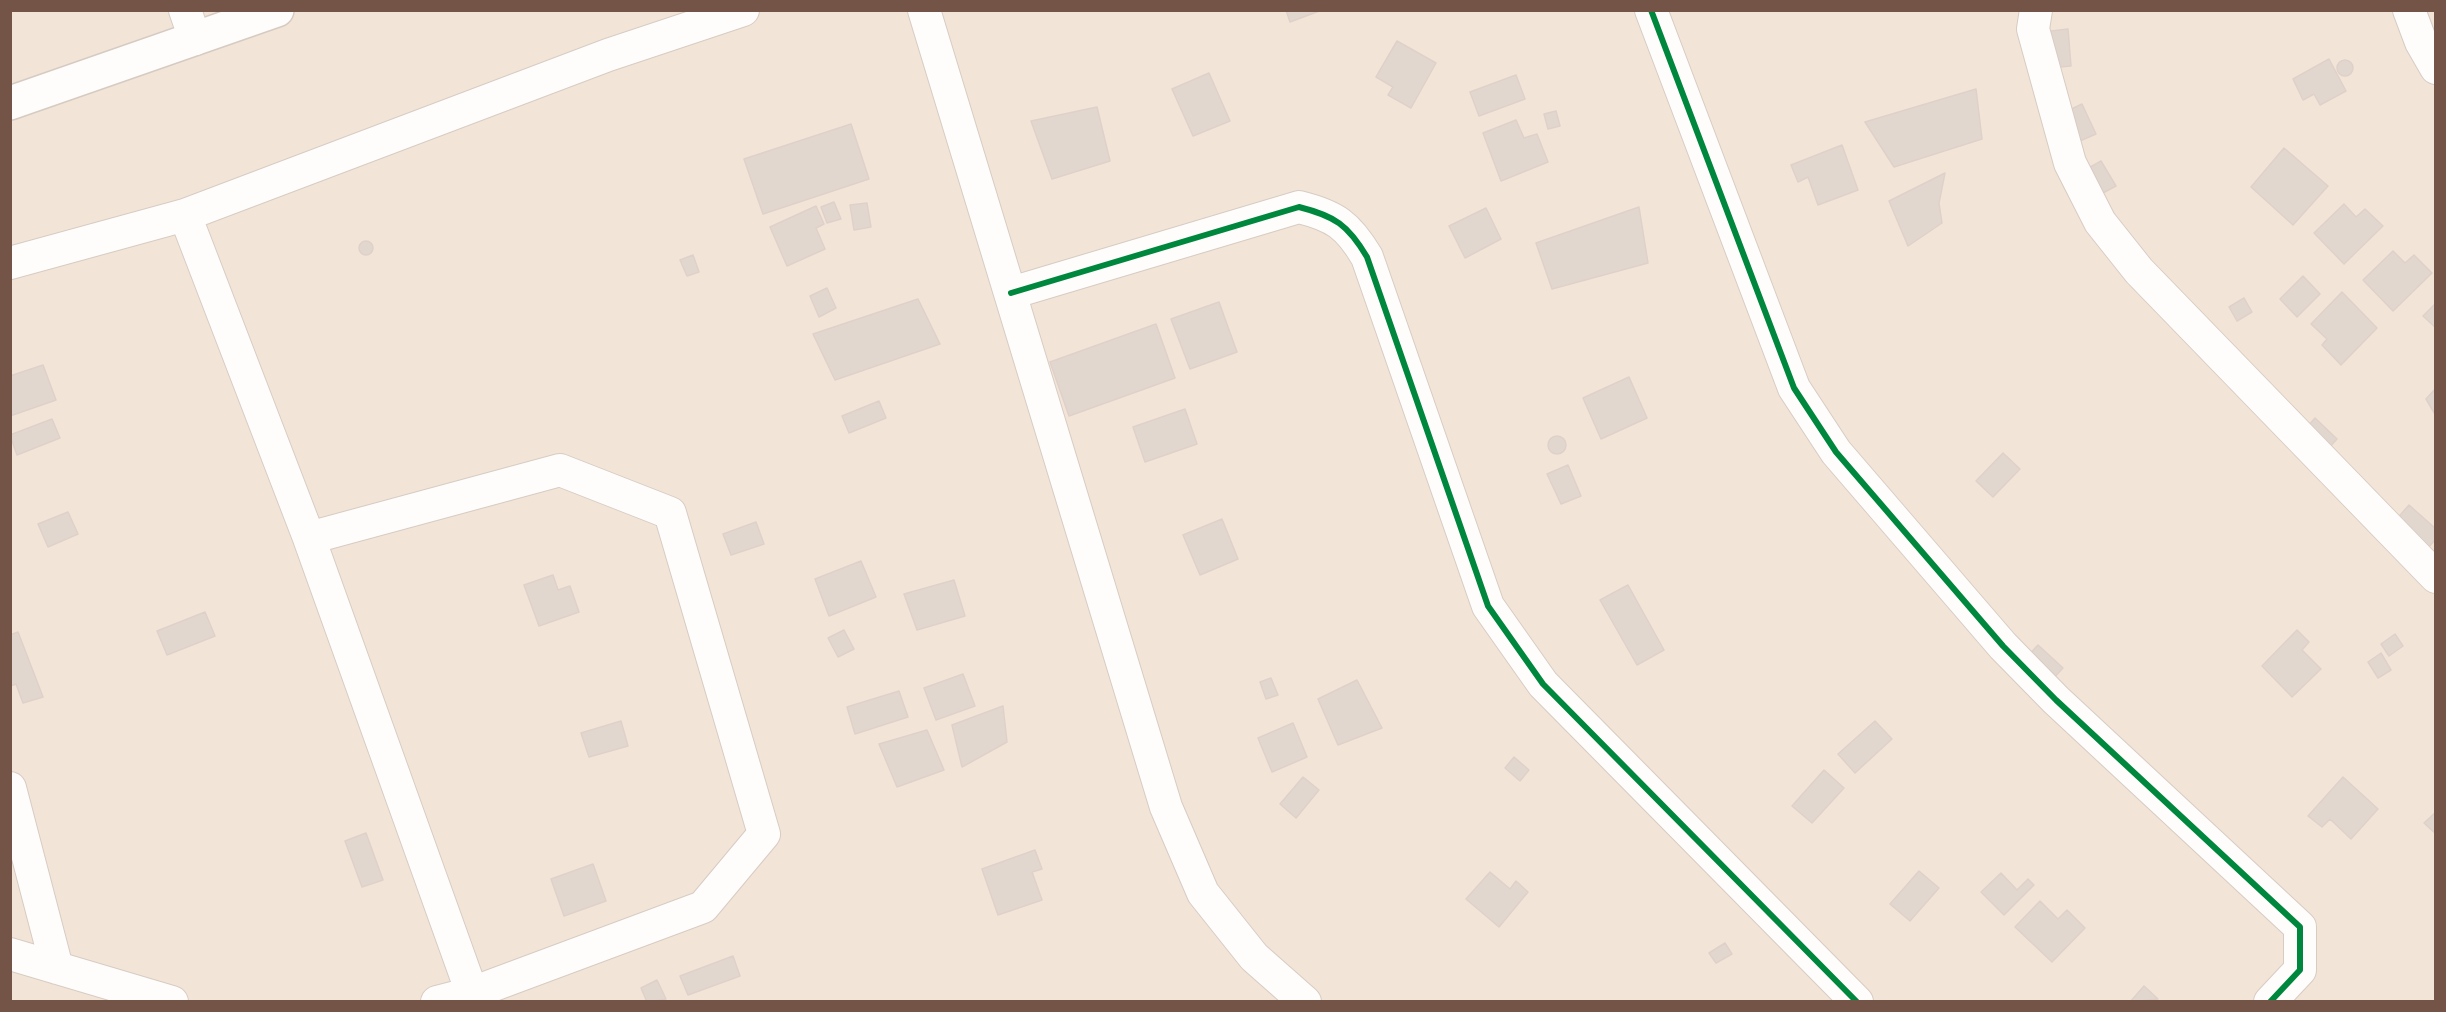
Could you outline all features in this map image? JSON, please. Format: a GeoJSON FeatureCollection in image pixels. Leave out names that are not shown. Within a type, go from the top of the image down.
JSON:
{"type":"FeatureCollection","features":[{"type":"Feature","properties":{"kind":"street"},"geometry":{"type":"LineString","coordinates":[[10,103],[190,25],[277,10]]}},
{"type":"Feature","properties":{"kind":"street"},"geometry":{"type":"LineString","coordinates":[[10,263],[185,215],[608,55],[744,10]]}},
{"type":"Feature","properties":{"kind":"street"},"geometry":{"type":"LineString","coordinates":[[924,10],[1166,807],[1203,893],[1254,957],[1305,1002]]}},
{"type":"Feature","properties":{"kind":"street"},"geometry":{"type":"LineString","coordinates":[[1651,10],[1794,387],[1836,452],[2003,646],[2056,700],[2300,927],[2300,970],[2270,1002]]}},
{"type":"Feature","properties":{"kind":"street"},"geometry":{"type":"LineString","coordinates":[[2036,10],[2033,29],[2070,163],[2100,222],[2139,271],[2436,578]]}},
{"type":"Feature","properties":{"kind":"street"},"geometry":{"type":"LineString","coordinates":[[2409,10],[2421,42],[2436,68]]}},
{"type":"Feature","properties":{"kind":"street"},"geometry":{"type":"LineString","coordinates":[[1011,293],[1299,207],[1328,214],[1353,233],[1367,257],[1488,606],[1543,684],[1857,1002]]}},
{"type":"Feature","properties":{"kind":"street"},"geometry":{"type":"LineString","coordinates":[[185,215],[309,538],[472,993]]}},
{"type":"Feature","properties":{"kind":"street"},"geometry":{"type":"LineString","coordinates":[[309,538],[560,470],[670,513],[764,834],[703,907],[472,993],[437,1002]]}},
{"type":"Feature","properties":{"kind":"street"},"geometry":{"type":"LineString","coordinates":[[10,788],[57,968]]}},
{"type":"Feature","properties":{"kind":"street"},"geometry":{"type":"LineString","coordinates":[[10,954],[172,1002]]}},
{"type":"Feature","properties":{"kind":"shaded area"},"geometry":{"type":"Polygon","coordinates":[[[11,11],[2435,11],[2435,1001],[11,1001],[11,11]]]}},
{"type":"Feature","properties":{"kind":"building"},"geometry":{"type":"Polygon","coordinates":[[[1286,10],[1322,10],[1290,22],[1286,10]]]}},
{"type":"Feature","properties":{"kind":"building"},"geometry":{"type":"Polygon","coordinates":[[[2068,29],[2071,66],[2047,68],[2043,32],[2068,29]]]}},
{"type":"Feature","properties":{"kind":"building"},"geometry":{"type":"Polygon","coordinates":[[[1397,41],[1436,63],[1411,108],[1388,95],[1393,87],[1376,77],[1397,41]]]}},
{"type":"Feature","properties":{"kind":"building"},"geometry":{"type":"Polygon","coordinates":[[[2329,59],[2346,91],[2320,105],[2314,94],[2303,100],[2293,79],[2329,59]]]}},
{"type":"Feature","properties":{"kind":"building"},"geometry":{"type":"Polygon","coordinates":[[[2345,60],[2353,68],[2345,76],[2337,68],[2345,60]]]}},
{"type":"Feature","properties":{"kind":"building"},"geometry":{"type":"Polygon","coordinates":[[[1209,73],[1230,121],[1193,136],[1172,89],[1209,73]]]}},
{"type":"Feature","properties":{"kind":"building"},"geometry":{"type":"Polygon","coordinates":[[[1516,75],[1525,99],[1479,116],[1470,92],[1516,75]]]}},
{"type":"Feature","properties":{"kind":"building"},"geometry":{"type":"Polygon","coordinates":[[[1976,89],[1982,139],[1894,167],[1865,122],[1976,89]]]}},
{"type":"Feature","properties":{"kind":"building"},"geometry":{"type":"Polygon","coordinates":[[[2082,104],[2096,134],[2075,143],[2061,114],[2082,104]]]}},
{"type":"Feature","properties":{"kind":"building"},"geometry":{"type":"Polygon","coordinates":[[[1097,107],[1110,161],[1052,179],[1031,121],[1097,107]]]}},
{"type":"Feature","properties":{"kind":"building"},"geometry":{"type":"Polygon","coordinates":[[[1556,111],[1560,126],[1548,129],[1544,114],[1556,111]]]}},
{"type":"Feature","properties":{"kind":"building"},"geometry":{"type":"Polygon","coordinates":[[[1516,120],[1524,138],[1537,134],[1548,162],[1501,181],[1483,133],[1516,120]]]}},
{"type":"Feature","properties":{"kind":"building"},"geometry":{"type":"Polygon","coordinates":[[[851,124],[869,179],[763,214],[744,159],[851,124]]]}},
{"type":"Feature","properties":{"kind":"building"},"geometry":{"type":"Polygon","coordinates":[[[1842,145],[1858,190],[1818,205],[1808,177],[1798,182],[1791,165],[1842,145]]]}},
{"type":"Feature","properties":{"kind":"building"},"geometry":{"type":"Polygon","coordinates":[[[2284,148],[2328,186],[2293,225],[2251,187],[2284,148]]]}},
{"type":"Feature","properties":{"kind":"building"},"geometry":{"type":"Polygon","coordinates":[[[2101,161],[2116,186],[2101,194],[2087,169],[2101,161]]]}},
{"type":"Feature","properties":{"kind":"building"},"geometry":{"type":"Polygon","coordinates":[[[1945,173],[1939,203],[1942,223],[1908,246],[1889,201],[1945,173]]]}},
{"type":"Feature","properties":{"kind":"building"},"geometry":{"type":"Polygon","coordinates":[[[834,202],[841,219],[827,223],[821,207],[834,202]]]}},
{"type":"Feature","properties":{"kind":"building"},"geometry":{"type":"Polygon","coordinates":[[[867,203],[871,227],[854,230],[850,205],[867,203]]]}},
{"type":"Feature","properties":{"kind":"building"},"geometry":{"type":"Polygon","coordinates":[[[2344,204],[2356,217],[2365,209],[2383,226],[2344,264],[2314,233],[2344,204]]]}},
{"type":"Feature","properties":{"kind":"building"},"geometry":{"type":"Polygon","coordinates":[[[816,206],[824,224],[816,228],[825,249],[787,266],[770,227],[816,206]]]}},
{"type":"Feature","properties":{"kind":"building"},"geometry":{"type":"Polygon","coordinates":[[[1639,207],[1648,263],[1552,289],[1536,243],[1639,207]]]}},
{"type":"Feature","properties":{"kind":"building"},"geometry":{"type":"Polygon","coordinates":[[[1486,208],[1501,239],[1465,258],[1449,226],[1486,208]]]}},
{"type":"Feature","properties":{"kind":"building"},"geometry":{"type":"Polygon","coordinates":[[[363,241],[369,241],[373,248],[369,255],[363,255],[359,251],[359,245],[363,241]]]}},
{"type":"Feature","properties":{"kind":"building"},"geometry":{"type":"Polygon","coordinates":[[[2393,251],[2405,263],[2414,255],[2432,273],[2393,311],[2363,280],[2393,251]]]}},
{"type":"Feature","properties":{"kind":"building"},"geometry":{"type":"Polygon","coordinates":[[[693,255],[699,272],[687,276],[680,260],[693,255]]]}},
{"type":"Feature","properties":{"kind":"building"},"geometry":{"type":"Polygon","coordinates":[[[2303,276],[2320,294],[2297,317],[2280,299],[2303,276]]]}},
{"type":"Feature","properties":{"kind":"building"},"geometry":{"type":"Polygon","coordinates":[[[827,288],[836,308],[819,317],[810,296],[827,288]]]}},
{"type":"Feature","properties":{"kind":"building"},"geometry":{"type":"Polygon","coordinates":[[[2342,292],[2377,328],[2341,365],[2322,345],[2327,339],[2311,324],[2342,292]]]}},
{"type":"Feature","properties":{"kind":"building"},"geometry":{"type":"Polygon","coordinates":[[[2244,298],[2252,312],[2237,321],[2229,307],[2244,298]]]}},
{"type":"Feature","properties":{"kind":"building"},"geometry":{"type":"Polygon","coordinates":[[[918,299],[940,344],[835,380],[813,334],[918,299]]]}},
{"type":"Feature","properties":{"kind":"building"},"geometry":{"type":"Polygon","coordinates":[[[1219,302],[1237,352],[1190,369],[1171,319],[1219,302]]]}},
{"type":"Feature","properties":{"kind":"building"},"geometry":{"type":"Polygon","coordinates":[[[2436,303],[2436,328],[2423,316],[2436,303]]]}},
{"type":"Feature","properties":{"kind":"building"},"geometry":{"type":"Polygon","coordinates":[[[1156,324],[1175,378],[1069,416],[1050,362],[1156,324]]]}},
{"type":"Feature","properties":{"kind":"building"},"geometry":{"type":"Polygon","coordinates":[[[43,365],[56,400],[10,416],[10,376],[43,365]]]}},
{"type":"Feature","properties":{"kind":"building"},"geometry":{"type":"Polygon","coordinates":[[[1629,377],[1647,418],[1601,439],[1583,398],[1629,377]]]}},
{"type":"Feature","properties":{"kind":"building"},"geometry":{"type":"Polygon","coordinates":[[[2436,388],[2436,416],[2426,399],[2436,388]]]}},
{"type":"Feature","properties":{"kind":"building"},"geometry":{"type":"Polygon","coordinates":[[[879,401],[886,418],[849,433],[842,416],[879,401]]]}},
{"type":"Feature","properties":{"kind":"building"},"geometry":{"type":"Polygon","coordinates":[[[1185,409],[1197,444],[1145,462],[1133,427],[1185,409]]]}},
{"type":"Feature","properties":{"kind":"building"},"geometry":{"type":"Polygon","coordinates":[[[2315,418],[2337,439],[2323,454],[2301,434],[2315,418]]]}},
{"type":"Feature","properties":{"kind":"building"},"geometry":{"type":"Polygon","coordinates":[[[52,419],[60,438],[17,455],[10,435],[52,419]]]}},
{"type":"Feature","properties":{"kind":"building"},"geometry":{"type":"Polygon","coordinates":[[[1557,436],[1563,439],[1566,445],[1563,451],[1557,454],[1551,451],[1548,445],[1551,439],[1557,436]]]}},
{"type":"Feature","properties":{"kind":"building"},"geometry":{"type":"Polygon","coordinates":[[[2003,453],[2020,469],[1993,497],[1976,481],[2003,453]]]}},
{"type":"Feature","properties":{"kind":"building"},"geometry":{"type":"Polygon","coordinates":[[[1568,465],[1581,496],[1561,504],[1547,474],[1568,465]]]}},
{"type":"Feature","properties":{"kind":"building"},"geometry":{"type":"Polygon","coordinates":[[[2409,505],[2436,529],[2436,539],[2425,551],[2394,522],[2409,505]]]}},
{"type":"Feature","properties":{"kind":"building"},"geometry":{"type":"Polygon","coordinates":[[[68,512],[78,534],[48,547],[38,524],[68,512]]]}},
{"type":"Feature","properties":{"kind":"building"},"geometry":{"type":"Polygon","coordinates":[[[1222,519],[1238,559],[1200,575],[1183,535],[1222,519]]]}},
{"type":"Feature","properties":{"kind":"building"},"geometry":{"type":"Polygon","coordinates":[[[756,522],[764,544],[731,555],[723,534],[756,522]]]}},
{"type":"Feature","properties":{"kind":"building"},"geometry":{"type":"Polygon","coordinates":[[[861,561],[876,597],[829,616],[815,579],[861,561]]]}},
{"type":"Feature","properties":{"kind":"building"},"geometry":{"type":"Polygon","coordinates":[[[553,575],[558,590],[570,586],[579,612],[539,626],[524,585],[553,575]]]}},
{"type":"Feature","properties":{"kind":"building"},"geometry":{"type":"Polygon","coordinates":[[[954,580],[965,616],[917,630],[904,594],[954,580]]]}},
{"type":"Feature","properties":{"kind":"building"},"geometry":{"type":"Polygon","coordinates":[[[1628,585],[1664,650],[1637,665],[1600,600],[1628,585]]]}},
{"type":"Feature","properties":{"kind":"building"},"geometry":{"type":"Polygon","coordinates":[[[205,612],[215,636],[167,655],[157,631],[205,612]]]}},
{"type":"Feature","properties":{"kind":"building"},"geometry":{"type":"Polygon","coordinates":[[[844,630],[854,649],[838,657],[828,638],[844,630]]]}},
{"type":"Feature","properties":{"kind":"building"},"geometry":{"type":"Polygon","coordinates":[[[2297,630],[2309,642],[2302,650],[2321,669],[2292,697],[2262,666],[2297,630]]]}},
{"type":"Feature","properties":{"kind":"building"},"geometry":{"type":"Polygon","coordinates":[[[18,632],[43,697],[23,703],[16,684],[10,686],[10,635],[18,632]]]}},
{"type":"Feature","properties":{"kind":"building"},"geometry":{"type":"Polygon","coordinates":[[[2395,634],[2403,646],[2389,656],[2381,644],[2395,634]]]}},
{"type":"Feature","properties":{"kind":"building"},"geometry":{"type":"Polygon","coordinates":[[[2038,645],[2063,668],[2048,684],[2024,660],[2038,645]]]}},
{"type":"Feature","properties":{"kind":"building"},"geometry":{"type":"Polygon","coordinates":[[[2381,653],[2391,670],[2378,678],[2368,662],[2381,653]]]}},
{"type":"Feature","properties":{"kind":"building"},"geometry":{"type":"Polygon","coordinates":[[[963,674],[975,706],[936,720],[924,688],[963,674]]]}},
{"type":"Feature","properties":{"kind":"building"},"geometry":{"type":"Polygon","coordinates":[[[1271,678],[1278,695],[1266,699],[1260,682],[1271,678]]]}},
{"type":"Feature","properties":{"kind":"building"},"geometry":{"type":"Polygon","coordinates":[[[1357,680],[1382,728],[1338,745],[1318,699],[1357,680]]]}},
{"type":"Feature","properties":{"kind":"building"},"geometry":{"type":"Polygon","coordinates":[[[899,691],[908,717],[855,734],[847,707],[899,691]]]}},
{"type":"Feature","properties":{"kind":"building"},"geometry":{"type":"Polygon","coordinates":[[[1003,706],[1007,742],[962,767],[952,725],[1003,706]]]}},
{"type":"Feature","properties":{"kind":"building"},"geometry":{"type":"Polygon","coordinates":[[[621,721],[628,746],[589,757],[581,733],[621,721]]]}},
{"type":"Feature","properties":{"kind":"building"},"geometry":{"type":"Polygon","coordinates":[[[1875,721],[1892,739],[1855,773],[1838,754],[1875,721]]]}},
{"type":"Feature","properties":{"kind":"building"},"geometry":{"type":"Polygon","coordinates":[[[1293,723],[1307,757],[1272,772],[1258,738],[1293,723]]]}},
{"type":"Feature","properties":{"kind":"building"},"geometry":{"type":"Polygon","coordinates":[[[927,730],[944,770],[897,787],[879,744],[927,730]]]}},
{"type":"Feature","properties":{"kind":"building"},"geometry":{"type":"Polygon","coordinates":[[[1514,757],[1529,770],[1520,781],[1505,768],[1514,757]]]}},
{"type":"Feature","properties":{"kind":"building"},"geometry":{"type":"Polygon","coordinates":[[[1824,770],[1844,788],[1812,823],[1792,806],[1824,770]]]}},
{"type":"Feature","properties":{"kind":"building"},"geometry":{"type":"Polygon","coordinates":[[[1303,777],[1319,790],[1296,818],[1280,804],[1303,777]]]}},
{"type":"Feature","properties":{"kind":"building"},"geometry":{"type":"Polygon","coordinates":[[[2343,777],[2378,809],[2351,839],[2330,819],[2322,827],[2308,816],[2343,777]]]}},
{"type":"Feature","properties":{"kind":"building"},"geometry":{"type":"Polygon","coordinates":[[[2436,812],[2436,834],[2424,823],[2436,812]]]}},
{"type":"Feature","properties":{"kind":"building"},"geometry":{"type":"Polygon","coordinates":[[[366,833],[383,880],[362,887],[345,841],[366,833]]]}},
{"type":"Feature","properties":{"kind":"building"},"geometry":{"type":"Polygon","coordinates":[[[1035,850],[1042,869],[1032,872],[1042,900],[998,915],[982,869],[1035,850]]]}},
{"type":"Feature","properties":{"kind":"building"},"geometry":{"type":"Polygon","coordinates":[[[593,864],[606,901],[564,916],[551,879],[593,864]]]}},
{"type":"Feature","properties":{"kind":"building"},"geometry":{"type":"Polygon","coordinates":[[[1919,871],[1939,888],[1910,921],[1890,904],[1919,871]]]}},
{"type":"Feature","properties":{"kind":"building"},"geometry":{"type":"Polygon","coordinates":[[[1490,872],[1510,889],[1516,881],[1528,892],[1499,927],[1466,899],[1490,872]]]}},
{"type":"Feature","properties":{"kind":"building"},"geometry":{"type":"Polygon","coordinates":[[[2001,873],[2017,890],[2028,879],[2034,885],[2004,915],[1981,892],[2001,873]]]}},
{"type":"Feature","properties":{"kind":"building"},"geometry":{"type":"Polygon","coordinates":[[[2040,901],[2058,919],[2067,910],[2085,928],[2052,962],[2015,927],[2040,901]]]}},
{"type":"Feature","properties":{"kind":"building"},"geometry":{"type":"Polygon","coordinates":[[[1725,943],[1732,954],[1716,963],[1709,953],[1725,943]]]}},
{"type":"Feature","properties":{"kind":"building"},"geometry":{"type":"Polygon","coordinates":[[[733,956],[740,976],[688,995],[680,976],[733,956]]]}},
{"type":"Feature","properties":{"kind":"building"},"geometry":{"type":"Polygon","coordinates":[[[657,980],[666,999],[647,1002],[641,988],[657,980]]]}},
{"type":"Feature","properties":{"kind":"building"},"geometry":{"type":"Polygon","coordinates":[[[2144,986],[2158,999],[2130,1002],[2144,986]]]}},
{"type":"Feature","properties":{"kind":"cycle path"},"geometry":{"type":"LineString","coordinates":[[1651,10],[1794,388],[1836,452],[2003,646],[2056,700],[2300,927],[2300,970],[2270,1002]]}},
{"type":"Feature","properties":{"kind":"cycle path"},"geometry":{"type":"LineString","coordinates":[[1011,293],[1299,207],[1331,218],[1347,229],[1367,257],[1488,606],[1543,684],[1857,1002]]}}]}
